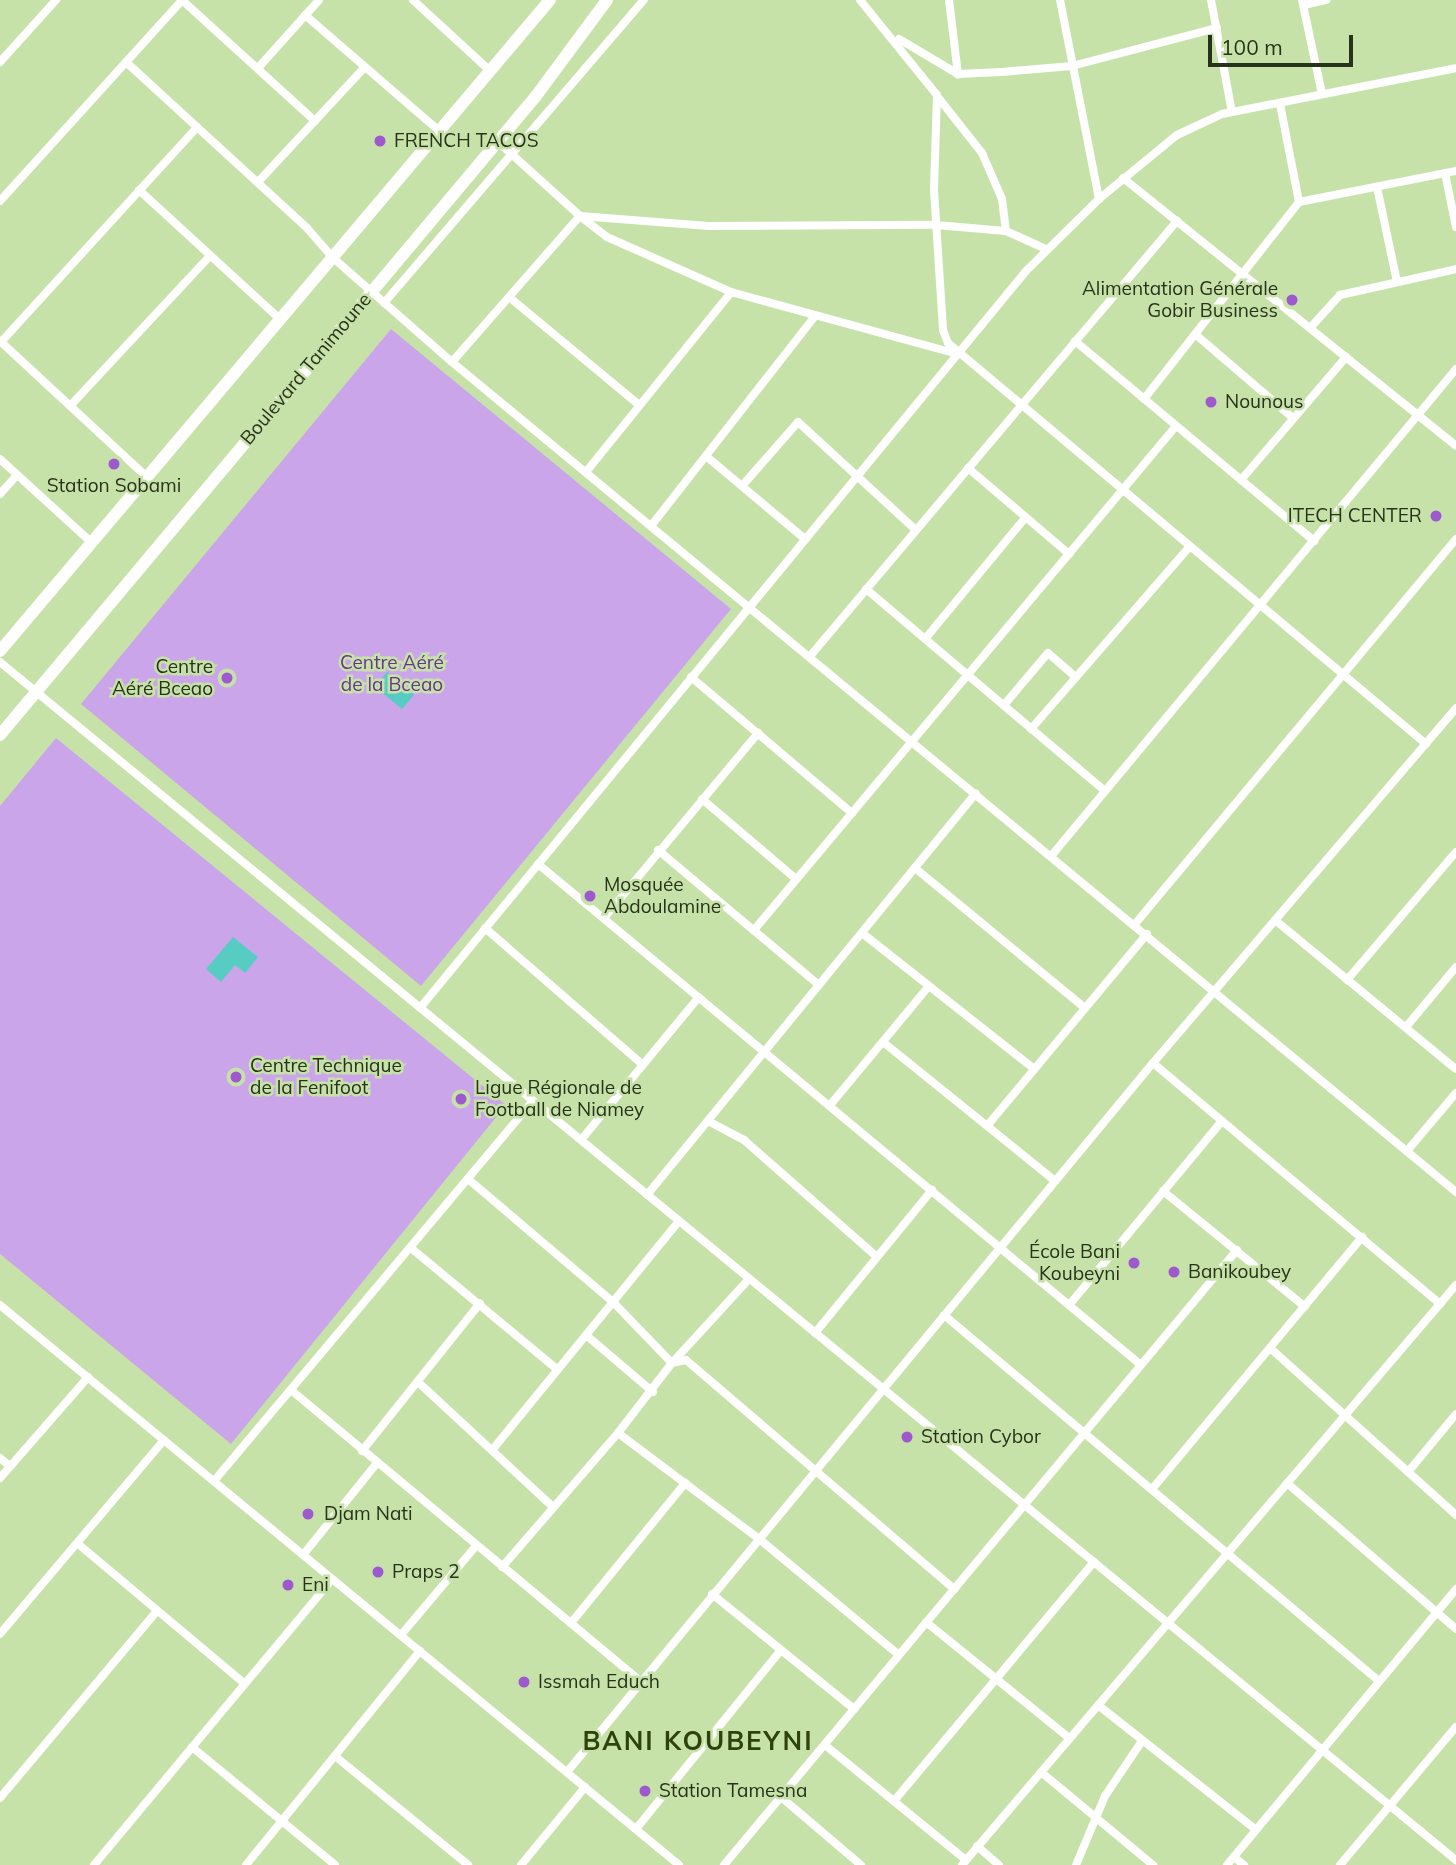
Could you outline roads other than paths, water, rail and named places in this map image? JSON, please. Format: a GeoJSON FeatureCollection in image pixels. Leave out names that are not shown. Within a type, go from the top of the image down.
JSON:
{"type":"FeatureCollection","features":[{"type":"Feature","properties":{"kind":"main road"},"geometry":{"type":"LineString","coordinates":[[0,651],[148,478],[437,129],[550,0]]}},
{"type":"Feature","properties":{"kind":"main road","name":"Boulevard Tanimoune"},"geometry":{"type":"LineString","coordinates":[[0,735],[497,141],[607,0]]}},
{"type":"Feature","properties":{"kind":"street"},"geometry":{"type":"LineString","coordinates":[[2,56],[56,0]]}},
{"type":"Feature","properties":{"kind":"street"},"geometry":{"type":"LineString","coordinates":[[0,201],[182,0],[315,121]]}},
{"type":"Feature","properties":{"kind":"street"},"geometry":{"type":"LineString","coordinates":[[258,68],[319,0]]}},
{"type":"Feature","properties":{"kind":"street"},"geometry":{"type":"LineString","coordinates":[[412,0],[488,69]]}},
{"type":"Feature","properties":{"kind":"street"},"geometry":{"type":"LineString","coordinates":[[384,303],[644,0]]}},
{"type":"Feature","properties":{"kind":"street"},"geometry":{"type":"LineString","coordinates":[[860,0],[886,28],[982,153],[1002,199],[1006,231]]}},
{"type":"Feature","properties":{"kind":"street"},"geometry":{"type":"LineString","coordinates":[[949,0],[958,74]]}},
{"type":"Feature","properties":{"kind":"street"},"geometry":{"type":"LineString","coordinates":[[1060,0],[1099,199]]}},
{"type":"Feature","properties":{"kind":"street"},"geometry":{"type":"LineString","coordinates":[[1211,0],[1232,112]]}},
{"type":"Feature","properties":{"kind":"street"},"geometry":{"type":"LineString","coordinates":[[1322,94],[1303,3],[1326,0]]}},
{"type":"Feature","properties":{"kind":"street"},"geometry":{"type":"LineString","coordinates":[[305,15],[437,129]]}},
{"type":"Feature","properties":{"kind":"street"},"geometry":{"type":"LineString","coordinates":[[886,28],[921,56],[958,74],[1072,66],[1217,28]]}},
{"type":"Feature","properties":{"kind":"street"},"geometry":{"type":"LineString","coordinates":[[126,62],[258,182],[332,257],[452,362],[751,605],[1456,1192]]}},
{"type":"Feature","properties":{"kind":"street"},"geometry":{"type":"LineString","coordinates":[[258,182],[364,68]]}},
{"type":"Feature","properties":{"kind":"street"},"geometry":{"type":"LineString","coordinates":[[420,1008],[957,354],[1046,250],[1099,199],[1186,129],[1232,112],[1456,68]]}},
{"type":"Feature","properties":{"kind":"street"},"geometry":{"type":"LineString","coordinates":[[937,95],[936,225],[943,330],[957,354],[1426,744]]}},
{"type":"Feature","properties":{"kind":"street"},"geometry":{"type":"LineString","coordinates":[[1280,104],[1299,202]]}},
{"type":"Feature","properties":{"kind":"street"},"geometry":{"type":"LineString","coordinates":[[148,478],[1,341],[197,127]]}},
{"type":"Feature","properties":{"kind":"street"},"geometry":{"type":"LineString","coordinates":[[497,141],[607,237],[731,292],[957,354]]}},
{"type":"Feature","properties":{"kind":"street"},"geometry":{"type":"LineString","coordinates":[[1144,399],[1299,202],[1456,171]]}},
{"type":"Feature","properties":{"kind":"street"},"geometry":{"type":"LineString","coordinates":[[1445,173],[1456,227]]}},
{"type":"Feature","properties":{"kind":"street"},"geometry":{"type":"LineString","coordinates":[[1123,178],[1456,446]]}},
{"type":"Feature","properties":{"kind":"street"},"geometry":{"type":"LineString","coordinates":[[1377,187],[1397,282]]}},
{"type":"Feature","properties":{"kind":"street"},"geometry":{"type":"LineString","coordinates":[[139,190],[280,319]]}},
{"type":"Feature","properties":{"kind":"street"},"geometry":{"type":"LineString","coordinates":[[580,216],[709,226],[936,225],[1006,231],[1046,250]]}},
{"type":"Feature","properties":{"kind":"street"},"geometry":{"type":"LineString","coordinates":[[452,362],[580,216]]}},
{"type":"Feature","properties":{"kind":"street"},"geometry":{"type":"LineString","coordinates":[[811,655],[1177,221]]}},
{"type":"Feature","properties":{"kind":"street"},"geometry":{"type":"LineString","coordinates":[[70,406],[210,256]]}},
{"type":"Feature","properties":{"kind":"street"},"geometry":{"type":"LineString","coordinates":[[1310,328],[1340,295],[1456,268]]}},
{"type":"Feature","properties":{"kind":"street"},"geometry":{"type":"LineString","coordinates":[[586,472],[731,292]]}},
{"type":"Feature","properties":{"kind":"street"},"geometry":{"type":"LineString","coordinates":[[509,297],[639,405]]}},
{"type":"Feature","properties":{"kind":"street"},"geometry":{"type":"LineString","coordinates":[[652,526],[816,316]]}},
{"type":"Feature","properties":{"kind":"street"},"geometry":{"type":"LineString","coordinates":[[1195,334],[1293,418]]}},
{"type":"Feature","properties":{"kind":"street"},"geometry":{"type":"LineString","coordinates":[[1075,341],[1314,541]]}},
{"type":"Feature","properties":{"kind":"street"},"geometry":{"type":"LineString","coordinates":[[1241,480],[1346,357]]}},
{"type":"Feature","properties":{"kind":"street"},"geometry":{"type":"LineString","coordinates":[[1052,855],[1456,369]]}},
{"type":"Feature","properties":{"kind":"street"},"geometry":{"type":"LineString","coordinates":[[742,486],[798,422],[916,530]]}},
{"type":"Feature","properties":{"kind":"street"},"geometry":{"type":"LineString","coordinates":[[754,930],[1176,426]]}},
{"type":"Feature","properties":{"kind":"street"},"geometry":{"type":"LineString","coordinates":[[706,456],[805,539]]}},
{"type":"Feature","properties":{"kind":"street"},"geometry":{"type":"LineString","coordinates":[[0,459],[92,543]]}},
{"type":"Feature","properties":{"kind":"street"},"geometry":{"type":"LineString","coordinates":[[968,468],[1069,554]]}},
{"type":"Feature","properties":{"kind":"street"},"geometry":{"type":"LineString","coordinates":[[0,494],[17,475]]}},
{"type":"Feature","properties":{"kind":"street"},"geometry":{"type":"LineString","coordinates":[[925,639],[1026,517]]}},
{"type":"Feature","properties":{"kind":"street"},"geometry":{"type":"LineString","coordinates":[[1135,925],[1456,539]]}},
{"type":"Feature","properties":{"kind":"street"},"geometry":{"type":"LineString","coordinates":[[1031,729],[1189,547]]}},
{"type":"Feature","properties":{"kind":"street"},"geometry":{"type":"LineString","coordinates":[[866,589],[1105,791]]}},
{"type":"Feature","properties":{"kind":"street"},"geometry":{"type":"LineString","coordinates":[[1004,705],[1048,653],[1076,677]]}},
{"type":"Feature","properties":{"kind":"street"},"geometry":{"type":"LineString","coordinates":[[0,663],[1456,1860]]}},
{"type":"Feature","properties":{"kind":"street"},"geometry":{"type":"LineString","coordinates":[[691,677],[852,813]]}},
{"type":"Feature","properties":{"kind":"street"},"geometry":{"type":"LineString","coordinates":[[567,1772],[1153,1063],[1455,712]]}},
{"type":"Feature","properties":{"kind":"street"},"geometry":{"type":"LineString","coordinates":[[604,918],[758,733]]}},
{"type":"Feature","properties":{"kind":"street"},"geometry":{"type":"LineString","coordinates":[[647,1195],[976,793]]}},
{"type":"Feature","properties":{"kind":"street"},"geometry":{"type":"LineString","coordinates":[[702,799],[796,879]]}},
{"type":"Feature","properties":{"kind":"street"},"geometry":{"type":"LineString","coordinates":[[658,850],[820,985]]}},
{"type":"Feature","properties":{"kind":"street"},"geometry":{"type":"LineString","coordinates":[[1348,980],[1456,852]]}},
{"type":"Feature","properties":{"kind":"street"},"geometry":{"type":"LineString","coordinates":[[538,864],[831,1104],[1141,1365]]}},
{"type":"Feature","properties":{"kind":"street"},"geometry":{"type":"LineString","coordinates":[[915,868],[1085,1008]]}},
{"type":"Feature","properties":{"kind":"street"},"geometry":{"type":"LineString","coordinates":[[1275,920],[1456,1069]]}},
{"type":"Feature","properties":{"kind":"street"},"geometry":{"type":"LineString","coordinates":[[485,928],[642,1064]]}},
{"type":"Feature","properties":{"kind":"street"},"geometry":{"type":"LineString","coordinates":[[862,933],[1034,1069]]}},
{"type":"Feature","properties":{"kind":"street"},"geometry":{"type":"LineString","coordinates":[[987,1126],[1147,934]]}},
{"type":"Feature","properties":{"kind":"street"},"geometry":{"type":"LineString","coordinates":[[1405,1027],[1456,967]]}},
{"type":"Feature","properties":{"kind":"street"},"geometry":{"type":"LineString","coordinates":[[831,1104],[929,986]]}},
{"type":"Feature","properties":{"kind":"street"},"geometry":{"type":"LineString","coordinates":[[581,1140],[699,997]]}},
{"type":"Feature","properties":{"kind":"street"},"geometry":{"type":"LineString","coordinates":[[883,1042],[1055,1181]]}},
{"type":"Feature","properties":{"kind":"street"},"geometry":{"type":"LineString","coordinates":[[1153,1063],[1440,1304]]}},
{"type":"Feature","properties":{"kind":"street"},"geometry":{"type":"LineString","coordinates":[[1407,1151],[1456,1093]]}},
{"type":"Feature","properties":{"kind":"street"},"geometry":{"type":"LineString","coordinates":[[214,1481],[533,1101]]}},
{"type":"Feature","properties":{"kind":"street"},"geometry":{"type":"LineString","coordinates":[[708,1121],[744,1140],[876,1256]]}},
{"type":"Feature","properties":{"kind":"street"},"geometry":{"type":"LineString","coordinates":[[1070,1304],[1222,1121]]}},
{"type":"Feature","properties":{"kind":"street"},"geometry":{"type":"LineString","coordinates":[[468,1179],[614,1303],[672,1363]]}},
{"type":"Feature","properties":{"kind":"street"},"geometry":{"type":"LineString","coordinates":[[815,1333],[932,1190]]}},
{"type":"Feature","properties":{"kind":"street"},"geometry":{"type":"LineString","coordinates":[[1163,1191],[1305,1307]]}},
{"type":"Feature","properties":{"kind":"street"},"geometry":{"type":"LineString","coordinates":[[493,1449],[679,1221]]}},
{"type":"Feature","properties":{"kind":"street"},"geometry":{"type":"LineString","coordinates":[[1153,1488],[1362,1237]]}},
{"type":"Feature","properties":{"kind":"street"},"geometry":{"type":"LineString","coordinates":[[411,1248],[557,1369]]}},
{"type":"Feature","properties":{"kind":"street"},"geometry":{"type":"LineString","coordinates":[[724,1865],[1237,1250]]}},
{"type":"Feature","properties":{"kind":"street"},"geometry":{"type":"LineString","coordinates":[[502,1567],[653,1392],[672,1363],[749,1279]]}},
{"type":"Feature","properties":{"kind":"street"},"geometry":{"type":"LineString","coordinates":[[825,1745],[964,1863],[1456,1285]]}},
{"type":"Feature","properties":{"kind":"street"},"geometry":{"type":"LineString","coordinates":[[362,1451],[480,1303]]}},
{"type":"Feature","properties":{"kind":"street"},"geometry":{"type":"LineString","coordinates":[[0,1305],[679,1865]]}},
{"type":"Feature","properties":{"kind":"street"},"geometry":{"type":"LineString","coordinates":[[944,1315],[1229,1551],[1379,1681]]}},
{"type":"Feature","properties":{"kind":"street"},"geometry":{"type":"LineString","coordinates":[[586,1335],[653,1392]]}},
{"type":"Feature","properties":{"kind":"street"},"geometry":{"type":"LineString","coordinates":[[1270,1349],[1456,1515]]}},
{"type":"Feature","properties":{"kind":"street"},"geometry":{"type":"LineString","coordinates":[[672,1363],[685,1360],[954,1589]]}},
{"type":"Feature","properties":{"kind":"street"},"geometry":{"type":"LineString","coordinates":[[0,1478],[88,1377]]}},
{"type":"Feature","properties":{"kind":"street"},"geometry":{"type":"LineString","coordinates":[[418,1382],[553,1507]]}},
{"type":"Feature","properties":{"kind":"street"},"geometry":{"type":"LineString","coordinates":[[291,1390],[640,1681]]}},
{"type":"Feature","properties":{"kind":"street"},"geometry":{"type":"LineString","coordinates":[[1408,1472],[1456,1414]]}},
{"type":"Feature","properties":{"kind":"street"},"geometry":{"type":"LineString","coordinates":[[618,1433],[758,1538],[900,1655]]}},
{"type":"Feature","properties":{"kind":"street"},"geometry":{"type":"LineString","coordinates":[[0,1634],[164,1440]]}},
{"type":"Feature","properties":{"kind":"street"},"geometry":{"type":"LineString","coordinates":[[0,1458],[10,1466]]}},
{"type":"Feature","properties":{"kind":"street"},"geometry":{"type":"LineString","coordinates":[[303,1555],[377,1463]]}},
{"type":"Feature","properties":{"kind":"street"},"geometry":{"type":"LineString","coordinates":[[571,1623],[685,1483]]}},
{"type":"Feature","properties":{"kind":"street"},"geometry":{"type":"LineString","coordinates":[[1287,1483],[1456,1629]]}},
{"type":"Feature","properties":{"kind":"street"},"geometry":{"type":"LineString","coordinates":[[77,1543],[245,1684]]}},
{"type":"Feature","properties":{"kind":"street"},"geometry":{"type":"LineString","coordinates":[[401,1635],[476,1546]]}},
{"type":"Feature","properties":{"kind":"street"},"geometry":{"type":"LineString","coordinates":[[894,1801],[1094,1562]]}},
{"type":"Feature","properties":{"kind":"street"},"geometry":{"type":"LineString","coordinates":[[94,1865],[332,1579]]}},
{"type":"Feature","properties":{"kind":"street"},"geometry":{"type":"LineString","coordinates":[[1227,1865],[1456,1589]]}},
{"type":"Feature","properties":{"kind":"street"},"geometry":{"type":"LineString","coordinates":[[712,1594],[854,1709]]}},
{"type":"Feature","properties":{"kind":"street"},"geometry":{"type":"LineString","coordinates":[[0,1798],[158,1611]]}},
{"type":"Feature","properties":{"kind":"street"},"geometry":{"type":"LineString","coordinates":[[926,1622],[1069,1738]]}},
{"type":"Feature","properties":{"kind":"street"},"geometry":{"type":"LineString","coordinates":[[636,1829],[781,1650]]}},
{"type":"Feature","properties":{"kind":"street"},"geometry":{"type":"LineString","coordinates":[[246,1865],[420,1651]]}},
{"type":"Feature","properties":{"kind":"street"},"geometry":{"type":"LineString","coordinates":[[1098,1705],[1256,1830]]}},
{"type":"Feature","properties":{"kind":"street"},"geometry":{"type":"LineString","coordinates":[[1340,1865],[1452,1739],[1456,1727]]}},
{"type":"Feature","properties":{"kind":"street"},"geometry":{"type":"LineString","coordinates":[[1076,1865],[1096,1816],[1142,1741]]}},
{"type":"Feature","properties":{"kind":"street"},"geometry":{"type":"LineString","coordinates":[[192,1747],[335,1865]]}},
{"type":"Feature","properties":{"kind":"street"},"geometry":{"type":"LineString","coordinates":[[335,1756],[468,1865]]}},
{"type":"Feature","properties":{"kind":"street"},"geometry":{"type":"LineString","coordinates":[[1041,1772],[1153,1865]]}},
{"type":"Feature","properties":{"kind":"street"},"geometry":{"type":"LineString","coordinates":[[521,1865],[584,1787]]}},
{"type":"Feature","properties":{"kind":"street"},"geometry":{"type":"LineString","coordinates":[[781,1797],[861,1865]]}},
{"type":"Feature","properties":{"kind":"street"},"geometry":{"type":"LineString","coordinates":[[978,1846],[999,1865]]}},
{"type":"Feature","properties":{"kind":"street"},"geometry":{"type":"LineString","coordinates":[[1234,1857],[1244,1865]]}},
{"type":"Feature","properties":{"kind":"water"},"geometry":{"type":"Polygon","coordinates":[[[387,672],[414,695],[402,709],[375,687],[387,672]]]}},
{"type":"Feature","properties":{"kind":"water"},"geometry":{"type":"Polygon","coordinates":[[[233,937],[258,957],[245,973],[235,965],[221,982],[206,969],[233,937]]]}},
{"type":"Feature","properties":{"kind":"place","name":"FRENCH TACOS"},"geometry":{"type":"Point","coordinates":[380,141]}},
{"type":"Feature","properties":{"kind":"place","name":"Alimentation Générale Gobir Business"},"geometry":{"type":"Point","coordinates":[1292,300]}},
{"type":"Feature","properties":{"kind":"place","name":"Nounous"},"geometry":{"type":"Point","coordinates":[1211,402]}},
{"type":"Feature","properties":{"kind":"place","name":"Station Sobami"},"geometry":{"type":"Point","coordinates":[114,464]}},
{"type":"Feature","properties":{"kind":"place","name":"ITECH CENTER"},"geometry":{"type":"Point","coordinates":[1436,516]}},
{"type":"Feature","properties":{"kind":"place","name":"Centre Aéré Bceao"},"geometry":{"type":"Point","coordinates":[227,678]}},
{"type":"Feature","properties":{"kind":"place","name":"Mosquée Abdoulamine"},"geometry":{"type":"Point","coordinates":[590,896]}},
{"type":"Feature","properties":{"kind":"place","name":"Centre Technique de la Fenifoot"},"geometry":{"type":"Point","coordinates":[236,1077]}},
{"type":"Feature","properties":{"kind":"place","name":"Ligue Régionale de Football de Niamey"},"geometry":{"type":"Point","coordinates":[461,1099]}},
{"type":"Feature","properties":{"kind":"place","name":"École Bani Koubeyni"},"geometry":{"type":"Point","coordinates":[1134,1263]}},
{"type":"Feature","properties":{"kind":"place","name":"Banikoubey"},"geometry":{"type":"Point","coordinates":[1174,1272]}},
{"type":"Feature","properties":{"kind":"place","name":"Station Cybor"},"geometry":{"type":"Point","coordinates":[907,1437]}},
{"type":"Feature","properties":{"kind":"place","name":"Djam Nati"},"geometry":{"type":"Point","coordinates":[308,1514]}},
{"type":"Feature","properties":{"kind":"place","name":"Praps 2"},"geometry":{"type":"Point","coordinates":[378,1572]}},
{"type":"Feature","properties":{"kind":"place","name":"Eni"},"geometry":{"type":"Point","coordinates":[288,1585]}},
{"type":"Feature","properties":{"kind":"place","name":"Issmah Educh"},"geometry":{"type":"Point","coordinates":[524,1682]}},
{"type":"Feature","properties":{"kind":"place","name":"Station Tamesna"},"geometry":{"type":"Point","coordinates":[645,1791]}},
{"type":"Feature","properties":{"kind":"district","name":"BANI KOUBEYNI"},"geometry":{"type":"Point","coordinates":[698,1741]}},
{"type":"Feature","properties":{"kind":"park label","name":"Centre Aéré de la Bceao"},"geometry":{"type":"Point","coordinates":[392,674]}}]}
